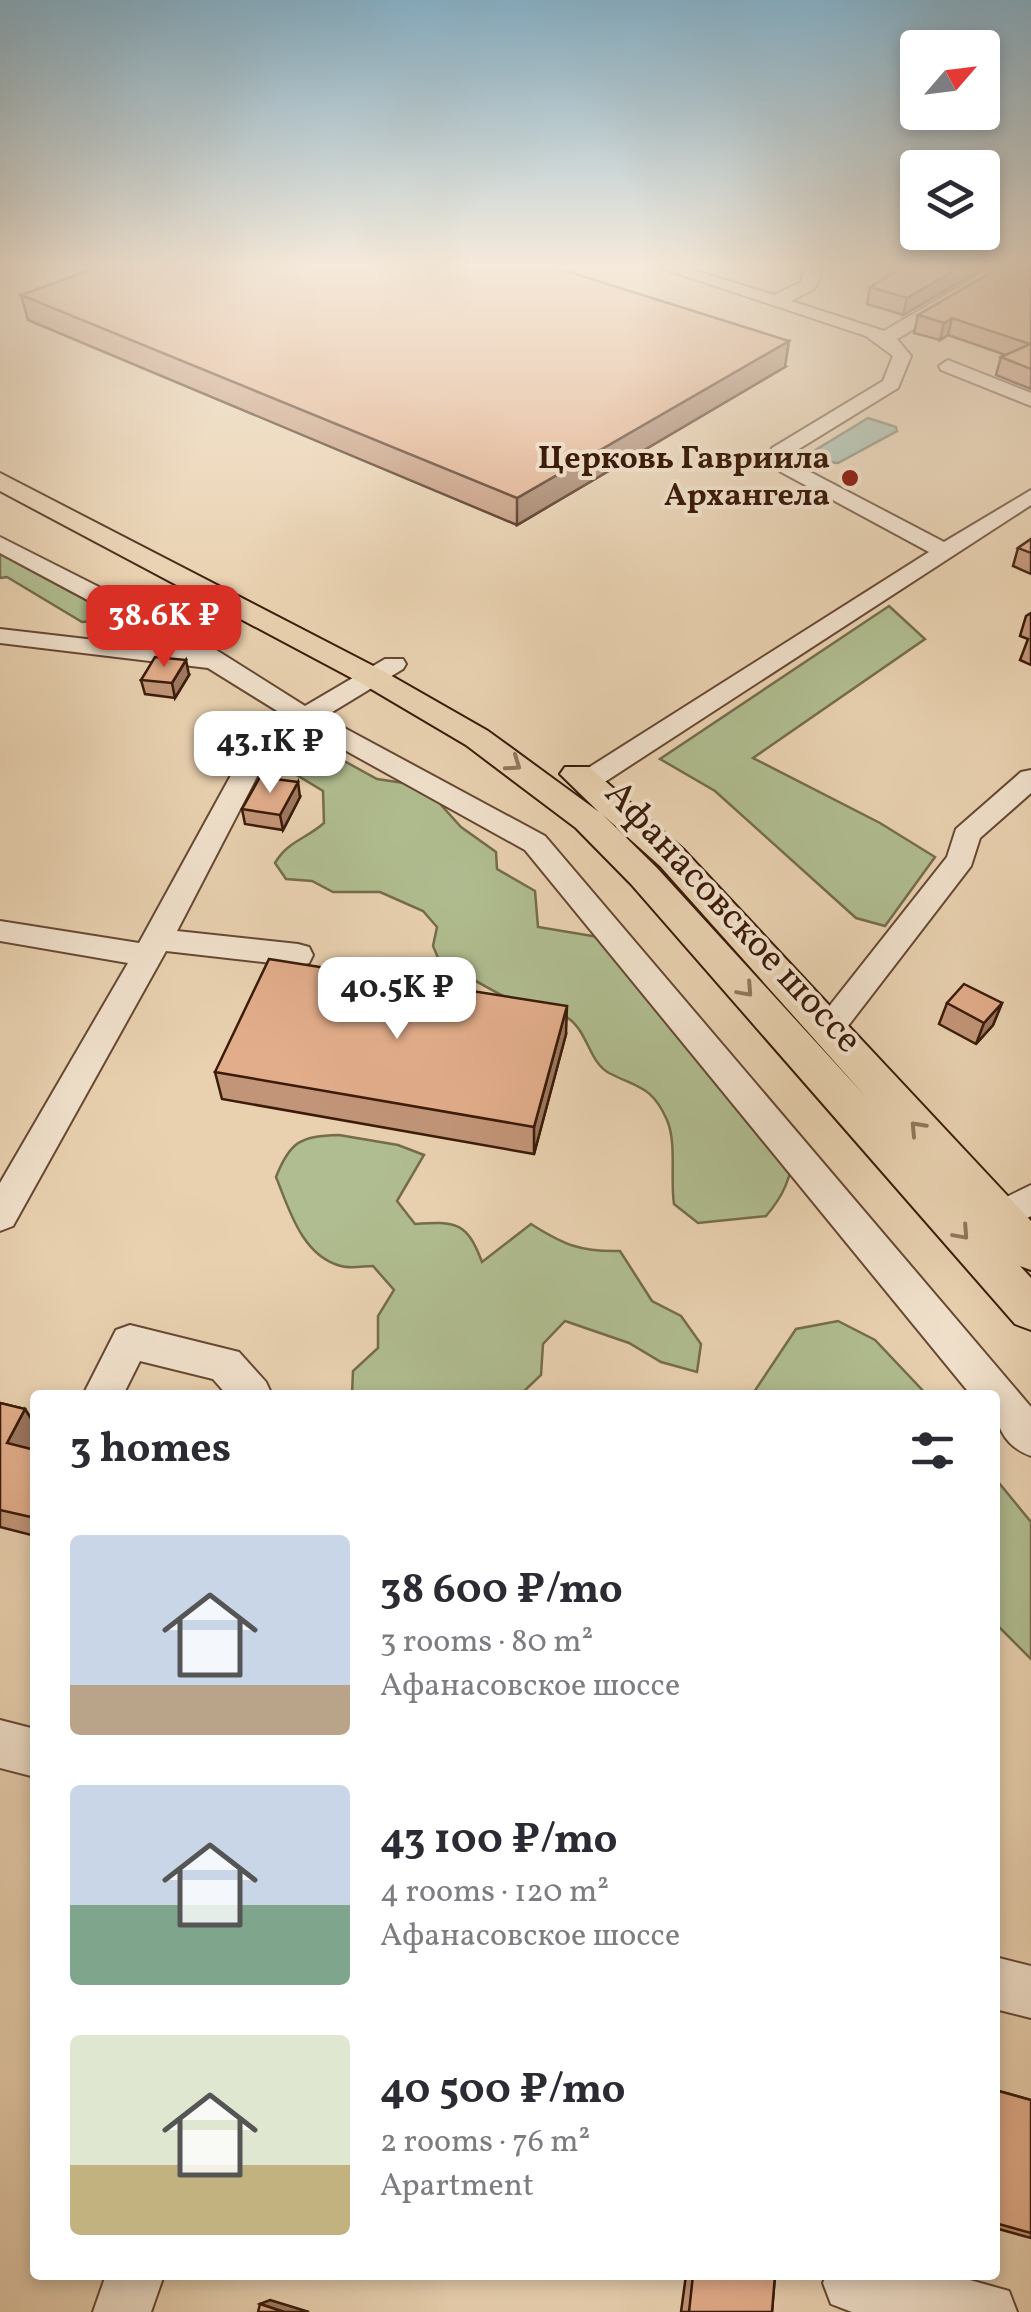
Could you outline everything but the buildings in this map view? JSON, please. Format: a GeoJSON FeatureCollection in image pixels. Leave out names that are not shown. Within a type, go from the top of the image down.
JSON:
{"type":"FeatureCollection","features":[{"type":"Feature","properties":{"kind":"main road","name":"Афанасовское шоссе"},"geometry":{"type":"LineString","coordinates":[[0,463],[383,671],[588,820],[644,876],[1031,1310]]}},
{"type":"Feature","properties":{"kind":"main road","name":"Афанасовское шоссе"},"geometry":{"type":"LineString","coordinates":[[0,480],[538,746],[587,781],[672,858],[1031,1251]]}},
{"type":"Feature","properties":{"kind":"street"},"geometry":{"type":"LineString","coordinates":[[895,374],[891,384],[779,452],[779,460],[943,550]]}},
{"type":"Feature","properties":{"kind":"street"},"geometry":{"type":"LineString","coordinates":[[967,374],[1031,400]]}},
{"type":"Feature","properties":{"kind":"street"},"geometry":{"type":"LineString","coordinates":[[587,781],[1031,496]]}},
{"type":"Feature","properties":{"kind":"street"},"geometry":{"type":"LineString","coordinates":[[0,544],[177,636],[305,717],[535,843],[992,1390]]}},
{"type":"Feature","properties":{"kind":"street"},"geometry":{"type":"LineString","coordinates":[[0,636],[216,661]]}},
{"type":"Feature","properties":{"kind":"street"},"geometry":{"type":"LineString","coordinates":[[0,1216],[254,757],[305,717],[383,671]]}},
{"type":"Feature","properties":{"kind":"street"},"geometry":{"type":"LineString","coordinates":[[827,1031],[960,859],[966,834],[1031,778]]}},
{"type":"Feature","properties":{"kind":"street"},"geometry":{"type":"LineString","coordinates":[[0,931],[298,955]]}},
{"type":"Feature","properties":{"kind":"street"},"geometry":{"type":"LineString","coordinates":[[999,1217],[1031,1199]]}},
{"type":"Feature","properties":{"kind":"street"},"geometry":{"type":"LineString","coordinates":[[106,1390],[130,1342],[225,1364],[248,1390]]}},
{"type":"Feature","properties":{"kind":"street"},"geometry":{"type":"LineString","coordinates":[[1000,1400],[1031,1437]]}},
{"type":"Feature","properties":{"kind":"street"},"geometry":{"type":"LineString","coordinates":[[0,1744],[30,1752]]}},
{"type":"Feature","properties":{"kind":"street"},"geometry":{"type":"LineString","coordinates":[[1000,1984],[1031,1992]]}},
{"type":"Feature","properties":{"kind":"street"},"geometry":{"type":"LineString","coordinates":[[122,2312],[133,2280]]}},
{"type":"Feature","properties":{"kind":"street"},"geometry":{"type":"LineString","coordinates":[[852,2282],[988,2312]]}},
{"type":"Feature","properties":{"kind":"green space"},"geometry":{"type":"Polygon","coordinates":[[[0,554],[106,611],[108,620],[82,622],[7,577],[0,578],[0,554]]]}},
{"type":"Feature","properties":{"kind":"green space"},"geometry":{"type":"Polygon","coordinates":[[[889,606],[925,639],[753,758],[880,823],[935,857],[885,926],[856,918],[715,791],[660,759],[889,606]]]}},
{"type":"Feature","properties":{"kind":"green space"},"geometry":{"type":"Polygon","coordinates":[[[324,750],[377,779],[424,786],[461,827],[496,852],[497,869],[535,891],[538,927],[616,940],[659,984],[682,996],[794,1150],[786,1186],[766,1216],[698,1223],[674,1204],[670,1129],[656,1100],[602,1068],[568,1018],[519,1004],[441,965],[433,946],[437,927],[423,911],[380,892],[333,892],[312,881],[286,879],[275,863],[291,845],[324,823],[323,791],[290,771],[301,757],[324,750]]]}},
{"type":"Feature","properties":{"kind":"green space"},"geometry":{"type":"Polygon","coordinates":[[[339,1135],[398,1145],[424,1155],[397,1201],[415,1224],[450,1224],[465,1232],[482,1262],[531,1224],[573,1246],[620,1251],[652,1301],[681,1316],[701,1344],[697,1372],[661,1362],[629,1343],[565,1321],[543,1344],[541,1375],[525,1390],[352,1390],[353,1371],[378,1348],[378,1316],[394,1290],[373,1266],[341,1266],[328,1261],[307,1242],[292,1217],[276,1177],[292,1148],[315,1137],[339,1135]]]}},
{"type":"Feature","properties":{"kind":"green space"},"geometry":{"type":"Polygon","coordinates":[[[838,1321],[875,1340],[922,1390],[755,1390],[796,1329],[838,1321]]]}},
{"type":"Feature","properties":{"kind":"green space"},"geometry":{"type":"Polygon","coordinates":[[[1000,1484],[1031,1522],[1031,1659],[1000,1628],[1000,1484]]]}},
{"type":"Feature","properties":{"kind":"shaded area"},"geometry":{"type":"Polygon","coordinates":[[[868,418],[896,427],[897,431],[838,463],[815,461],[811,456],[814,451],[868,418]]]}},
{"type":"Feature","properties":{"kind":"place","name":"Церковь Гавриила Архангела"},"geometry":{"type":"Point","coordinates":[850,478]}}]}
